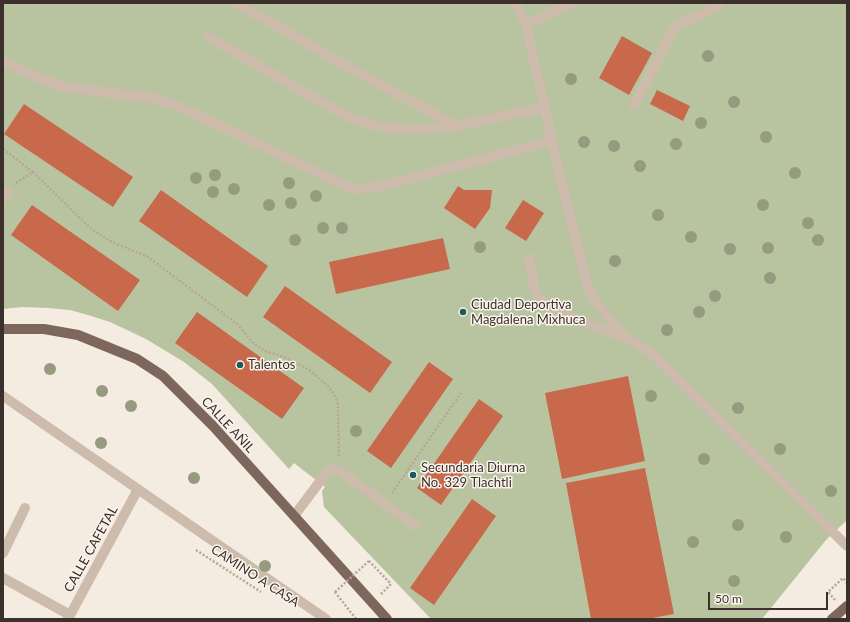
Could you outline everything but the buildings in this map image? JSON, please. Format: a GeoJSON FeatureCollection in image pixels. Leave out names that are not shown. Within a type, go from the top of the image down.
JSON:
{"type":"FeatureCollection","features":[{"type":"Feature","properties":{"kind":"main road","name":"CALLE AÑIL"},"geometry":{"type":"LineString","coordinates":[[3,330],[44,329],[78,335],[138,359],[163,376],[213,426],[387,619]]}},
{"type":"Feature","properties":{"kind":"main road"},"geometry":{"type":"LineString","coordinates":[[832,619],[847,606]]}},
{"type":"Feature","properties":{"kind":"street"},"geometry":{"type":"LineString","coordinates":[[236,3],[456,126]]}},
{"type":"Feature","properties":{"kind":"street"},"geometry":{"type":"LineString","coordinates":[[516,3],[526,25],[545,107],[551,141],[588,288],[597,304],[626,337]]}},
{"type":"Feature","properties":{"kind":"street"},"geometry":{"type":"LineString","coordinates":[[526,25],[572,3]]}},
{"type":"Feature","properties":{"kind":"street"},"geometry":{"type":"LineString","coordinates":[[634,105],[675,27],[683,22],[699,16],[721,3]]}},
{"type":"Feature","properties":{"kind":"street"},"geometry":{"type":"LineString","coordinates":[[208,37],[346,116],[377,126],[408,130],[456,126],[545,107]]}},
{"type":"Feature","properties":{"kind":"street"},"geometry":{"type":"LineString","coordinates":[[3,61],[36,77],[64,87],[152,98],[176,105],[348,187],[357,189],[381,186],[551,141]]}},
{"type":"Feature","properties":{"kind":"street"},"geometry":{"type":"LineString","coordinates":[[529,258],[535,291],[546,306],[561,314],[626,337],[654,355],[847,546]]}},
{"type":"Feature","properties":{"kind":"street"},"geometry":{"type":"LineString","coordinates":[[3,396],[137,490],[326,619]]}},
{"type":"Feature","properties":{"kind":"street"},"geometry":{"type":"LineString","coordinates":[[294,516],[327,472],[333,469],[340,471],[415,526]]}},
{"type":"Feature","properties":{"kind":"street","name":"CALLE CAFETAL"},"geometry":{"type":"LineString","coordinates":[[69,617],[137,490]]}},
{"type":"Feature","properties":{"kind":"street"},"geometry":{"type":"LineString","coordinates":[[3,553],[25,508]]}},
{"type":"Feature","properties":{"kind":"street"},"geometry":{"type":"LineString","coordinates":[[3,578],[69,617]]}},
{"type":"Feature","properties":{"kind":"path"},"geometry":{"type":"LineString","coordinates":[[3,149],[33,172],[90,228],[110,241],[148,257],[237,324],[254,344],[266,352],[308,369],[328,386],[335,396],[338,405],[340,471]]}},
{"type":"Feature","properties":{"kind":"path"},"geometry":{"type":"LineString","coordinates":[[5,196],[18,180],[33,172]]}},
{"type":"Feature","properties":{"kind":"path"},"geometry":{"type":"LineString","coordinates":[[384,504],[461,393]]}},
{"type":"Feature","properties":{"kind":"path","name":"CAMINO A CASA"},"geometry":{"type":"LineString","coordinates":[[196,550],[263,593]]}},
{"type":"Feature","properties":{"kind":"path"},"geometry":{"type":"LineString","coordinates":[[356,617],[335,592],[369,561],[391,584]]}},
{"type":"Feature","properties":{"kind":"path"},"geometry":{"type":"LineString","coordinates":[[828,592],[843,578],[847,583]]}},
{"type":"Feature","properties":{"kind":"green space","name":"Ciudad Deportiva Magdalena Mixhuca"},"geometry":{"type":"Polygon","coordinates":[[[3,3],[847,3],[847,520],[826,540],[762,619],[431,619],[324,507],[322,491],[325,487],[294,463],[289,469],[212,384],[184,362],[146,339],[110,322],[88,315],[70,310],[49,308],[22,307],[3,309],[3,3]]]}},
{"type":"Feature","properties":{"kind":"place","name":"Ciudad Deportiva Magdalena Mixhuca"},"geometry":{"type":"Point","coordinates":[463,312]}},
{"type":"Feature","properties":{"kind":"place","name":"Talentos"},"geometry":{"type":"Point","coordinates":[240,365]}},
{"type":"Feature","properties":{"kind":"place","name":"Secundaria Diurna No. 329 Tlachtli"},"geometry":{"type":"Point","coordinates":[413,475]}}]}
